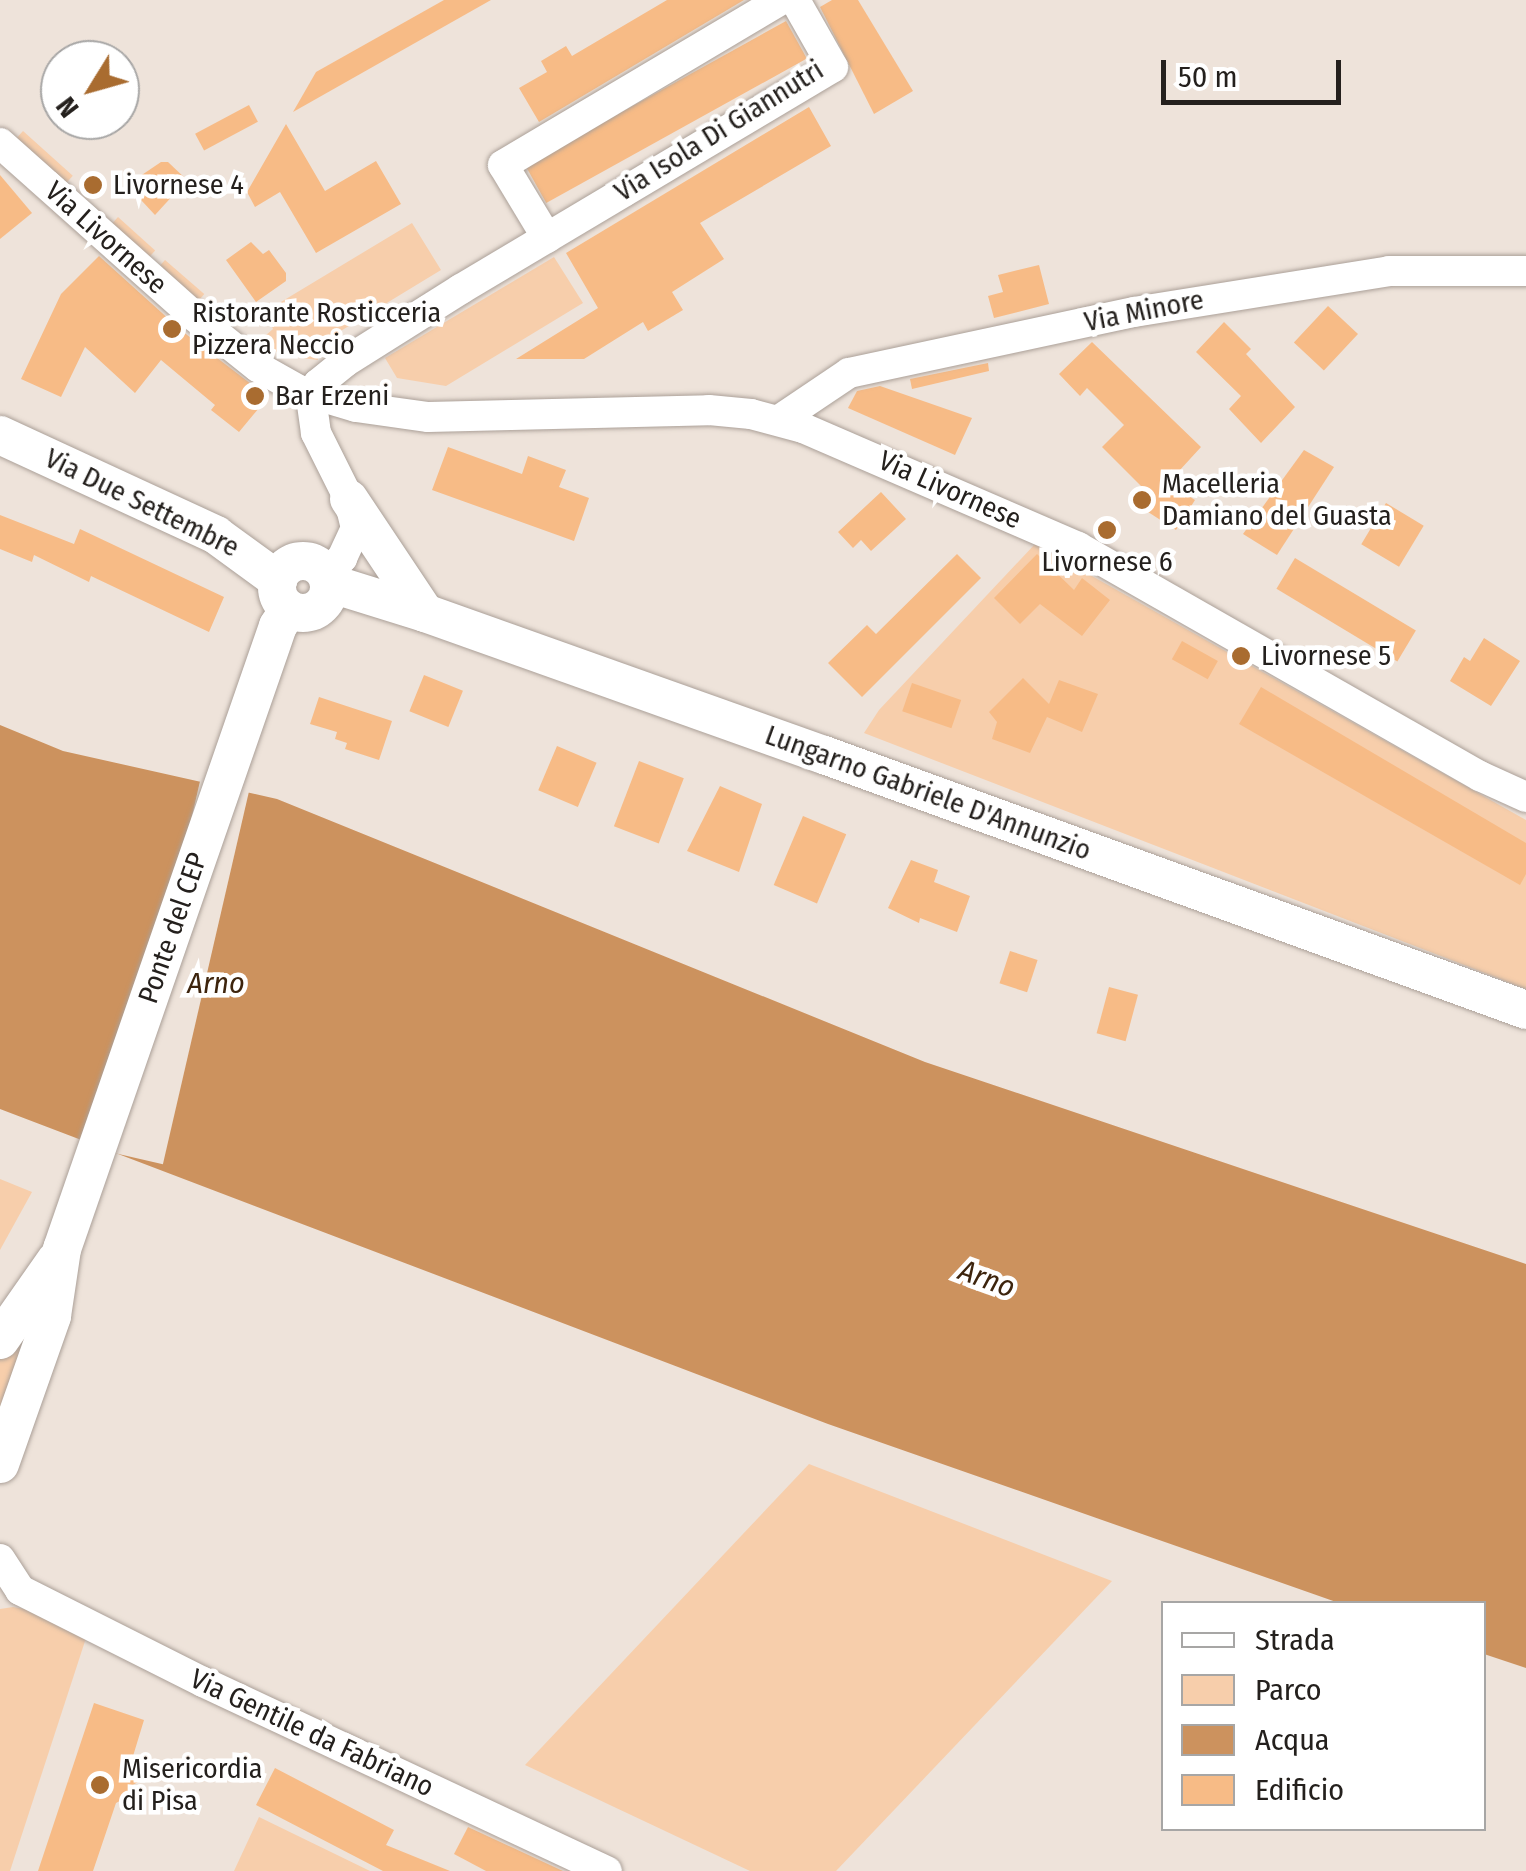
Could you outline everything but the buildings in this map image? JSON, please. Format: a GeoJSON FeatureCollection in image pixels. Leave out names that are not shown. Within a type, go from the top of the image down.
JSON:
{"type":"FeatureCollection","features":[{"type":"Feature","properties":{"kind":"main road","name":"Via Due Settembre"},"geometry":{"type":"LineString","coordinates":[[0,436],[216,534],[284,594]]}},
{"type":"Feature","properties":{"kind":"main road"},"geometry":{"type":"LineString","coordinates":[[348,499],[425,613]]}},
{"type":"Feature","properties":{"kind":"main road"},"geometry":{"type":"LineString","coordinates":[[284,594],[305,613],[320,607],[327,578]]}},
{"type":"Feature","properties":{"kind":"main road","name":"Lungarno Gabriele D'Annunzio"},"geometry":{"type":"LineString","coordinates":[[327,578],[1526,1010]]}},
{"type":"Feature","properties":{"kind":"main road","name":"Ponte del CEP"},"geometry":{"type":"LineString","coordinates":[[0,1464],[52,1316],[62,1250],[278,626],[284,594]]}},
{"type":"Feature","properties":{"kind":"main road","name":"Ponte del CEP"},"geometry":{"type":"LineString","coordinates":[[0,1340],[62,1250]]}},
{"type":"Feature","properties":{"kind":"street"},"geometry":{"type":"LineString","coordinates":[[547,238],[502,166],[781,0]]}},
{"type":"Feature","properties":{"kind":"street","name":"Via Isola Di Giannutri"},"geometry":{"type":"LineString","coordinates":[[314,394],[324,377],[345,362],[834,67],[794,0]]}},
{"type":"Feature","properties":{"kind":"street","name":"Via Livornese"},"geometry":{"type":"LineString","coordinates":[[0,143],[247,358],[314,394],[356,407],[428,417],[689,409],[779,420],[916,473],[1078,548],[1480,776],[1526,797]]}},
{"type":"Feature","properties":{"kind":"street","name":"Via Minore"},"geometry":{"type":"LineString","coordinates":[[779,420],[850,373],[1134,312],[1389,271],[1526,271]]}},
{"type":"Feature","properties":{"kind":"street"},"geometry":{"type":"LineString","coordinates":[[314,394],[316,433],[348,499],[355,534],[327,578]]}},
{"type":"Feature","properties":{"kind":"street","name":"Via Gentile da Fabriano"},"geometry":{"type":"LineString","coordinates":[[0,1559],[10,1591],[607,1871]]}},
{"type":"Feature","properties":{"kind":"green space"},"geometry":{"type":"Polygon","coordinates":[[[23,131],[73,176],[67,183],[17,138],[23,131]]]}},
{"type":"Feature","properties":{"kind":"green space"},"geometry":{"type":"Polygon","coordinates":[[[118,217],[155,250],[149,257],[112,224],[118,217]]]}},
{"type":"Feature","properties":{"kind":"green space"},"geometry":{"type":"Polygon","coordinates":[[[412,223],[441,270],[316,346],[318,360],[285,356],[258,342],[273,329],[266,311],[412,223]]]}},
{"type":"Feature","properties":{"kind":"green space"},"geometry":{"type":"Polygon","coordinates":[[[554,257],[583,303],[446,386],[397,378],[385,358],[554,257]]]}},
{"type":"Feature","properties":{"kind":"green space"},"geometry":{"type":"Polygon","coordinates":[[[165,260],[204,294],[198,302],[158,268],[165,260]]]}},
{"type":"Feature","properties":{"kind":"green space"},"geometry":{"type":"Polygon","coordinates":[[[1035,544],[1526,820],[1526,989],[864,733],[879,710],[1035,544]]]}},
{"type":"Feature","properties":{"kind":"green space"},"geometry":{"type":"Polygon","coordinates":[[[0,1179],[32,1192],[0,1250],[0,1179]]]}},
{"type":"Feature","properties":{"kind":"green space"},"geometry":{"type":"Polygon","coordinates":[[[19,1337],[33,1347],[0,1430],[0,1357],[19,1337]]]}},
{"type":"Feature","properties":{"kind":"green space"},"geometry":{"type":"Polygon","coordinates":[[[809,1464],[1112,1581],[836,1871],[750,1871],[525,1765],[809,1464]]]}},
{"type":"Feature","properties":{"kind":"green space"},"geometry":{"type":"Polygon","coordinates":[[[0,1609],[30,1610],[87,1635],[10,1871],[0,1871],[0,1609]]]}},
{"type":"Feature","properties":{"kind":"green space"},"geometry":{"type":"Polygon","coordinates":[[[259,1817],[370,1871],[234,1871],[259,1817]]]}},
{"type":"Feature","properties":{"kind":"water","name":"Arno"},"geometry":{"type":"Polygon","coordinates":[[[0,725],[63,751],[277,799],[925,1062],[1526,1264],[1526,1668],[1486,1655],[1486,1601],[1333,1601],[828,1424],[0,1109],[0,725]]]}},
{"type":"Feature","properties":{"kind":"pier"},"geometry":{"type":"Polygon","coordinates":[[[201,777],[250,788],[163,1164],[114,1153],[201,777]]]}},
{"type":"Feature","properties":{"kind":"place","name":"Livornese 4"},"geometry":{"type":"Point","coordinates":[93,185]}},
{"type":"Feature","properties":{"kind":"place","name":"Ristorante Rosticceria Pizzera Neccio"},"geometry":{"type":"Point","coordinates":[172,329]}},
{"type":"Feature","properties":{"kind":"place","name":"Bar Erzeni"},"geometry":{"type":"Point","coordinates":[255,396]}},
{"type":"Feature","properties":{"kind":"place","name":"Macelleria Damiano del Guasta"},"geometry":{"type":"Point","coordinates":[1142,500]}},
{"type":"Feature","properties":{"kind":"place","name":"Livornese 6"},"geometry":{"type":"Point","coordinates":[1107,530]}},
{"type":"Feature","properties":{"kind":"place","name":"Livornese 5"},"geometry":{"type":"Point","coordinates":[1241,656]}},
{"type":"Feature","properties":{"kind":"place","name":"Misericordia di Pisa"},"geometry":{"type":"Point","coordinates":[100,1785]}}]}
